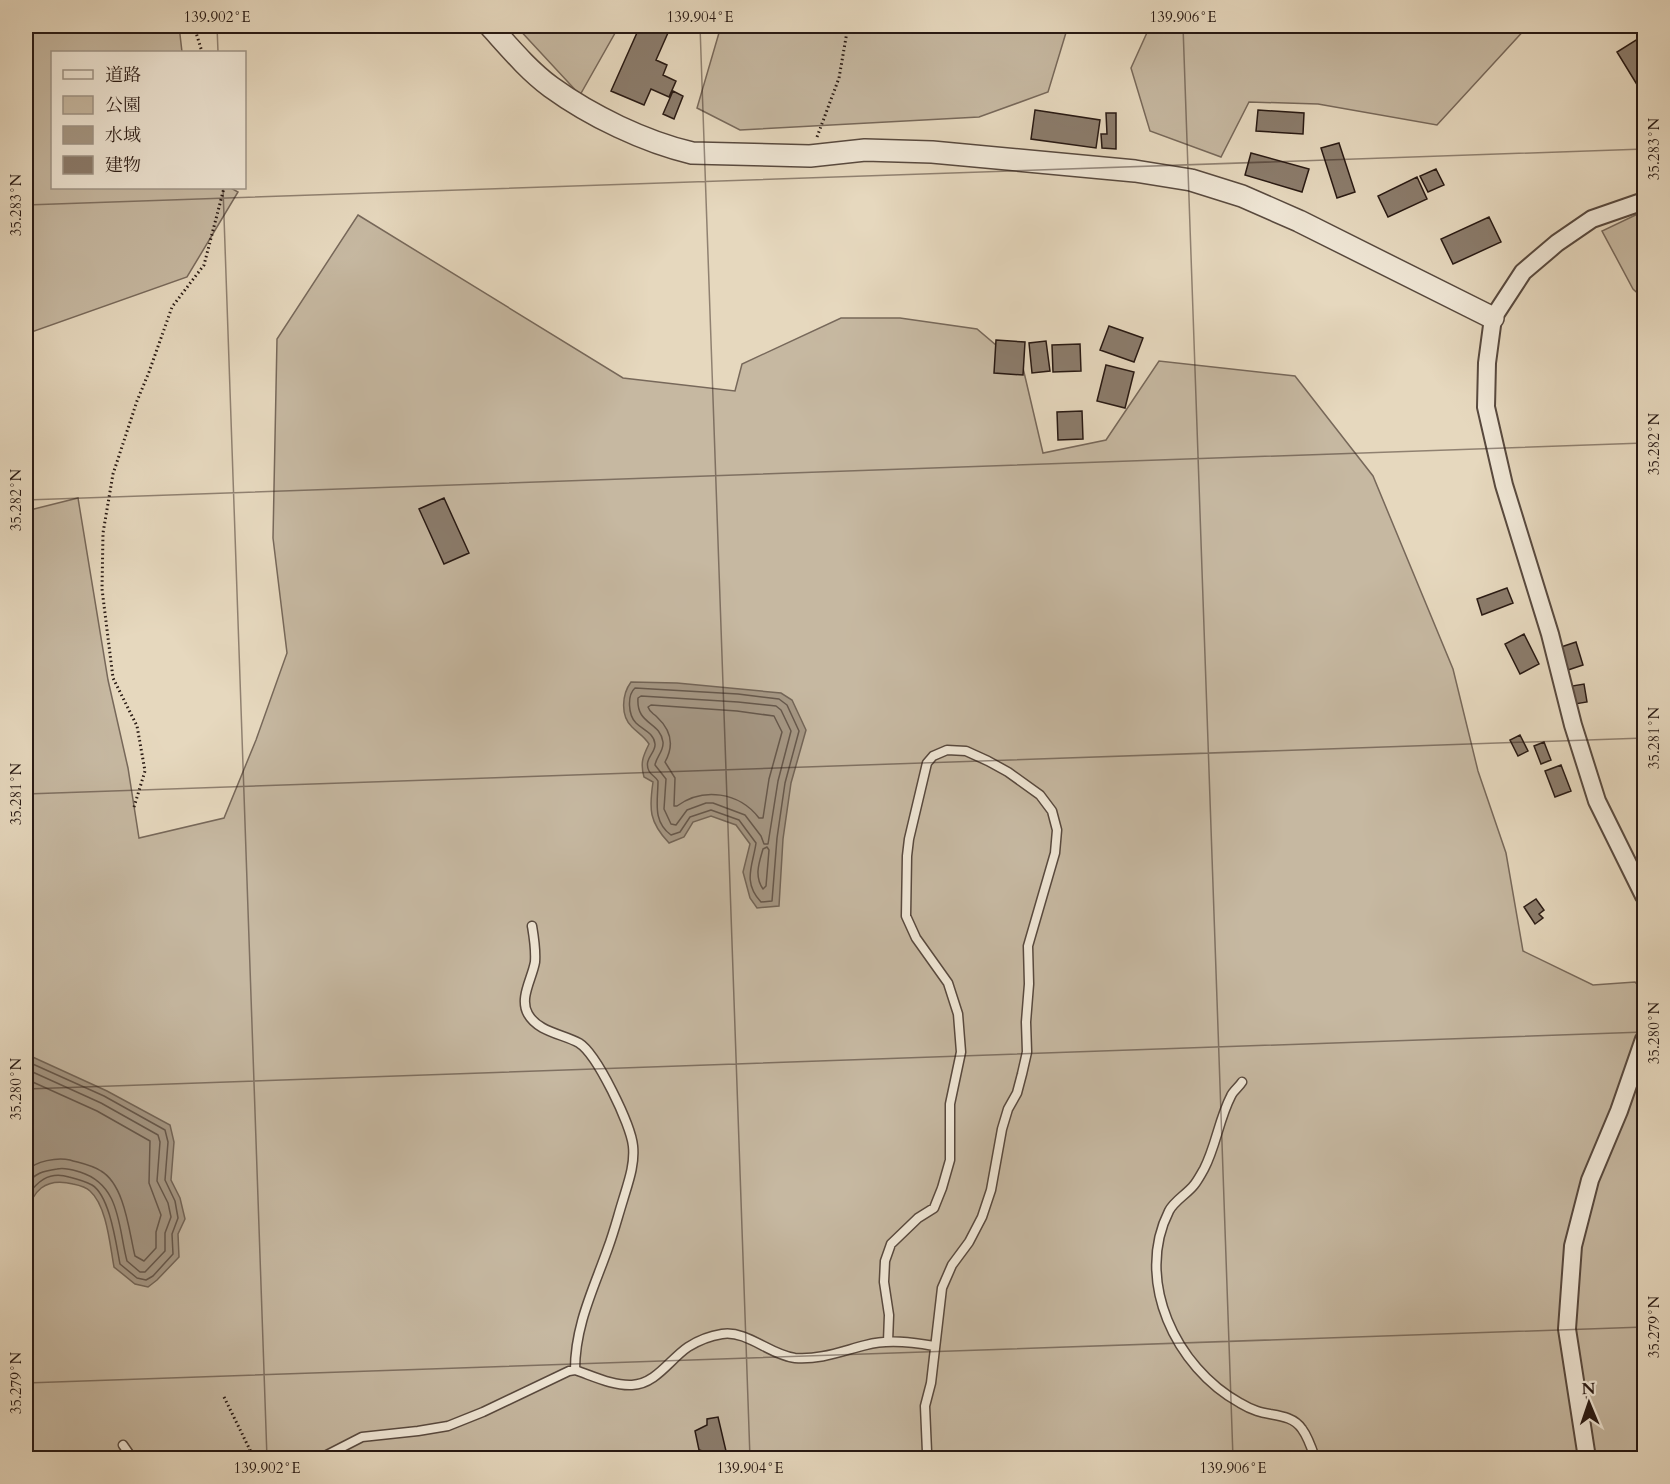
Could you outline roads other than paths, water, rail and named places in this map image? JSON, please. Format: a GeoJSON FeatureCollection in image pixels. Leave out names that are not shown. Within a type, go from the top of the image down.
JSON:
{"type":"FeatureCollection","features":[{"type":"Feature","properties":{"kind":"street"},"geometry":{"type":"LineString","coordinates":[[490,26],[530,69],[552,87],[613,123],[648,139],[692,153],[810,156],[866,150],[942,153],[1135,171],[1191,180],[1242,196],[1299,220],[1493,318]]}},
{"type":"Feature","properties":{"kind":"street"},"geometry":{"type":"LineString","coordinates":[[1644,201],[1592,219],[1557,243],[1523,272],[1493,318],[1487,363],[1486,407],[1504,485],[1550,634],[1573,725],[1597,801],[1644,896]]}},
{"type":"Feature","properties":{"kind":"street"},"geometry":{"type":"LineString","coordinates":[[1587,1458],[1567,1329],[1573,1246],[1590,1180],[1619,1111],[1644,1039]]}},
{"type":"Feature","properties":{"kind":"lane"},"geometry":{"type":"LineString","coordinates":[[888,1342],[885,1261],[891,1244],[918,1218],[933,1208],[942,1188],[950,1160],[950,1104],[961,1052],[959,1020],[948,983],[916,938],[906,915],[908,847],[927,763],[933,756],[947,750],[966,751],[1008,772],[1040,795],[1052,811],[1057,830],[1055,853],[1028,946],[1027,1052],[1022,1074],[1002,1130],[991,1190],[982,1217],[969,1242],[952,1265],[942,1288],[931,1383],[925,1406],[929,1458]]}},
{"type":"Feature","properties":{"kind":"lane"},"geometry":{"type":"LineString","coordinates":[[532,926],[535,962],[524,1000],[528,1015],[555,1034],[579,1044],[593,1056],[625,1119],[633,1147],[633,1166],[581,1321],[575,1370]]}},
{"type":"Feature","properties":{"kind":"lane"},"geometry":{"type":"LineString","coordinates":[[1242,1082],[1231,1095],[1204,1168],[1194,1186],[1170,1210],[1157,1250],[1155,1268],[1158,1293],[1168,1322],[1196,1367],[1215,1386],[1239,1402],[1258,1412],[1292,1420],[1302,1428],[1315,1458]]}},
{"type":"Feature","properties":{"kind":"lane"},"geometry":{"type":"LineString","coordinates":[[321,1458],[362,1437],[448,1426],[575,1370],[614,1383],[634,1385],[664,1370],[687,1348],[706,1337],[725,1334],[741,1336],[778,1354],[794,1358],[814,1358],[888,1342],[934,1346]]}},
{"type":"Feature","properties":{"kind":"lane"},"geometry":{"type":"LineString","coordinates":[[123,1445],[132,1458]]}},
{"type":"Feature","properties":{"kind":"water"},"geometry":{"type":"Polygon","coordinates":[[[631,682],[677,683],[781,693],[792,700],[806,730],[791,783],[783,839],[779,906],[757,908],[750,898],[743,872],[750,844],[736,825],[711,816],[693,822],[684,837],[669,843],[662,835],[652,815],[653,782],[644,777],[642,768],[649,744],[628,722],[624,711],[624,699],[631,682]]]}},
{"type":"Feature","properties":{"kind":"water"},"geometry":{"type":"Polygon","coordinates":[[[26,1054],[107,1091],[170,1125],[174,1142],[171,1180],[180,1198],[185,1219],[178,1234],[179,1257],[148,1287],[135,1284],[114,1267],[104,1216],[96,1198],[86,1188],[63,1182],[47,1184],[32,1199],[26,1216],[26,1054]]]}}]}
